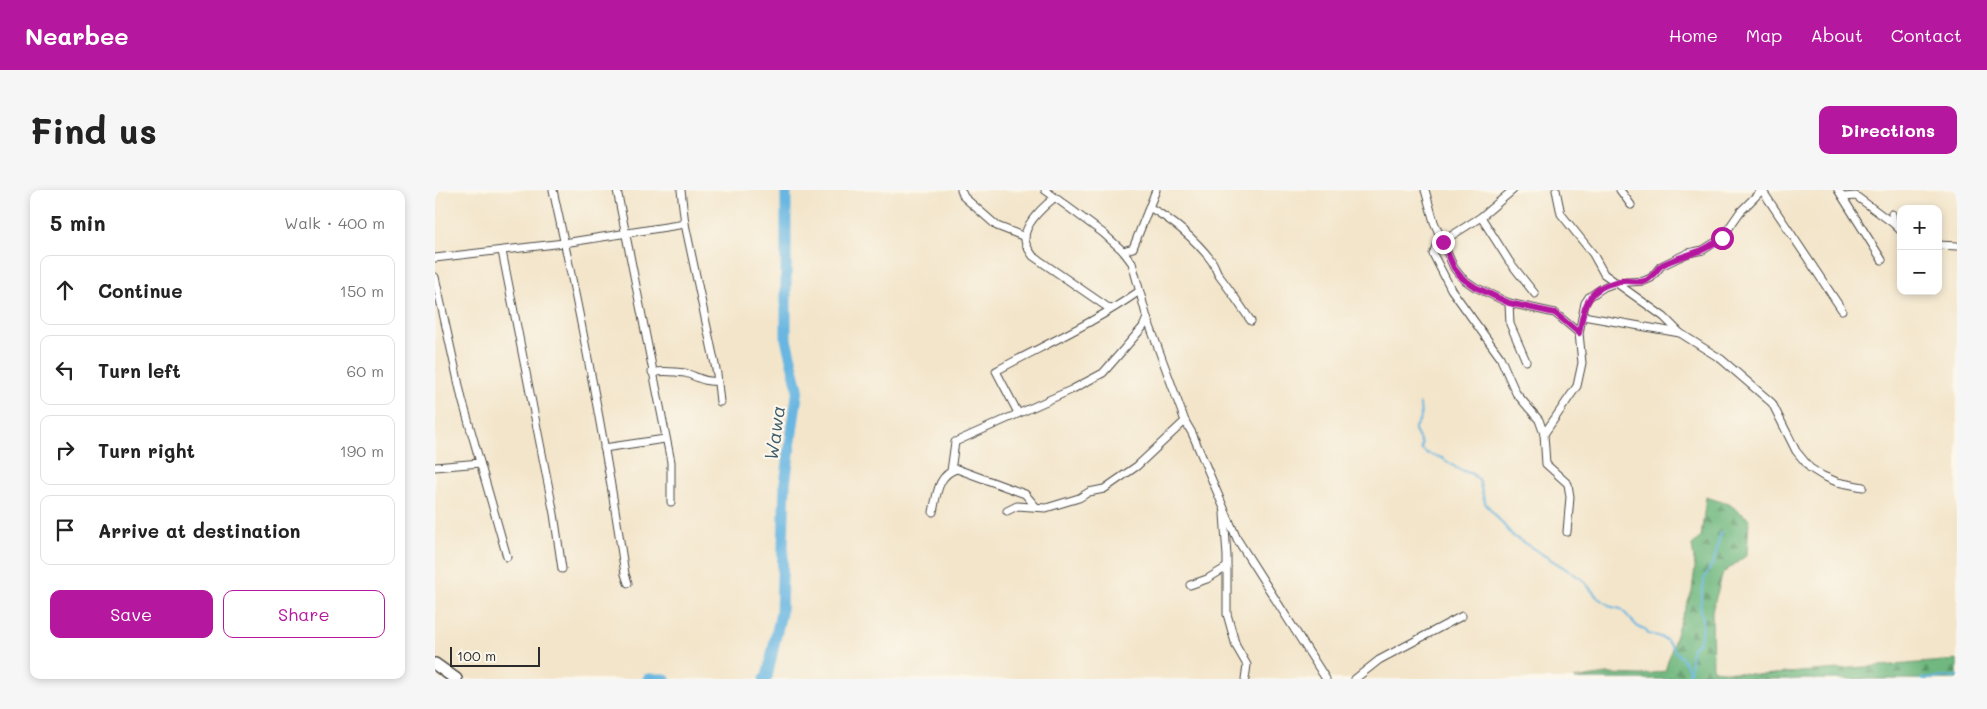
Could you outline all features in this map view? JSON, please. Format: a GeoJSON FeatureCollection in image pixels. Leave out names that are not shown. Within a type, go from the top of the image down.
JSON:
{"type":"FeatureCollection","features":[{"type":"Feature","properties":{"kind":"main road"},"geometry":{"type":"LineString","coordinates":[[435,664],[456,679]]}},
{"type":"Feature","properties":{"kind":"street"},"geometry":{"type":"LineString","coordinates":[[553,190],[604,448],[628,583]]}},
{"type":"Feature","properties":{"kind":"street"},"geometry":{"type":"LineString","coordinates":[[617,190],[671,462],[671,502]]}},
{"type":"Feature","properties":{"kind":"street"},"geometry":{"type":"LineString","coordinates":[[681,190],[685,224],[717,374],[720,402]]}},
{"type":"Feature","properties":{"kind":"street"},"geometry":{"type":"LineString","coordinates":[[961,190],[964,197],[997,226],[1025,237]]}},
{"type":"Feature","properties":{"kind":"street"},"geometry":{"type":"LineString","coordinates":[[1045,190],[1076,212],[1123,251],[1132,264]]}},
{"type":"Feature","properties":{"kind":"street"},"geometry":{"type":"LineString","coordinates":[[1156,190],[1133,248],[1132,264],[1138,292],[1147,318],[1185,421],[1192,433],[1237,539],[1326,679]]}},
{"type":"Feature","properties":{"kind":"street"},"geometry":{"type":"LineString","coordinates":[[1425,190],[1454,268],[1462,278],[1475,287],[1509,303],[1555,313],[1579,333]]}},
{"type":"Feature","properties":{"kind":"street"},"geometry":{"type":"LineString","coordinates":[[1513,190],[1481,217],[1442,239],[1433,254],[1451,289],[1500,357],[1516,393],[1539,420],[1544,434],[1546,464],[1568,484],[1571,497],[1567,532]]}},
{"type":"Feature","properties":{"kind":"street"},"geometry":{"type":"LineString","coordinates":[[1556,190],[1561,214],[1593,254],[1604,274],[1664,317],[1680,333],[1721,359],[1772,403],[1796,451],[1810,468],[1837,482],[1863,487]]}},
{"type":"Feature","properties":{"kind":"street"},"geometry":{"type":"LineString","coordinates":[[1620,190],[1631,205]]}},
{"type":"Feature","properties":{"kind":"street"},"geometry":{"type":"LineString","coordinates":[[1544,434],[1577,386],[1582,363],[1579,333],[1585,304],[1589,297],[1604,287],[1615,283],[1644,281],[1651,278],[1661,266],[1688,253],[1703,250],[1722,238],[1740,212],[1760,190],[1841,310]]}},
{"type":"Feature","properties":{"kind":"street"},"geometry":{"type":"LineString","coordinates":[[1838,190],[1882,260]]}},
{"type":"Feature","properties":{"kind":"street"},"geometry":{"type":"LineString","coordinates":[[1843,198],[1856,196],[1897,227]]}},
{"type":"Feature","properties":{"kind":"street"},"geometry":{"type":"LineString","coordinates":[[1054,198],[1037,215],[1025,237],[1026,246],[1033,256],[1110,309]]}},
{"type":"Feature","properties":{"kind":"street"},"geometry":{"type":"LineString","coordinates":[[1149,207],[1170,219],[1212,261],[1219,276],[1226,283],[1232,295],[1251,321]]}},
{"type":"Feature","properties":{"kind":"street"},"geometry":{"type":"LineString","coordinates":[[1892,214],[1894,224]]}},
{"type":"Feature","properties":{"kind":"street"},"geometry":{"type":"LineString","coordinates":[[1481,217],[1509,261],[1535,294]]}},
{"type":"Feature","properties":{"kind":"street"},"geometry":{"type":"LineString","coordinates":[[435,258],[626,235],[685,224]]}},
{"type":"Feature","properties":{"kind":"street"},"geometry":{"type":"LineString","coordinates":[[1942,245],[1957,246]]}},
{"type":"Feature","properties":{"kind":"street"},"geometry":{"type":"LineString","coordinates":[[1123,251],[1133,248]]}},
{"type":"Feature","properties":{"kind":"street"},"geometry":{"type":"LineString","coordinates":[[502,251],[554,514],[562,569]]}},
{"type":"Feature","properties":{"kind":"street"},"geometry":{"type":"LineString","coordinates":[[435,277],[462,399],[507,557]]}},
{"type":"Feature","properties":{"kind":"street"},"geometry":{"type":"LineString","coordinates":[[1018,413],[996,371],[1044,345],[1087,325],[1138,292]]}},
{"type":"Feature","properties":{"kind":"street"},"geometry":{"type":"LineString","coordinates":[[1509,303],[1510,324],[1526,361]]}},
{"type":"Feature","properties":{"kind":"street"},"geometry":{"type":"LineString","coordinates":[[1583,316],[1680,333]]}},
{"type":"Feature","properties":{"kind":"street"},"geometry":{"type":"LineString","coordinates":[[951,471],[955,442],[1071,390],[1103,373],[1143,327],[1147,318]]}},
{"type":"Feature","properties":{"kind":"street"},"geometry":{"type":"LineString","coordinates":[[652,372],[667,370],[706,381],[717,380]]}},
{"type":"Feature","properties":{"kind":"street"},"geometry":{"type":"LineString","coordinates":[[1007,511],[1017,506],[1046,508],[1079,498],[1089,492],[1104,489],[1137,466],[1185,421]]}},
{"type":"Feature","properties":{"kind":"street"},"geometry":{"type":"LineString","coordinates":[[604,448],[665,439]]}},
{"type":"Feature","properties":{"kind":"street"},"geometry":{"type":"LineString","coordinates":[[435,467],[480,464]]}},
{"type":"Feature","properties":{"kind":"street"},"geometry":{"type":"LineString","coordinates":[[933,512],[939,486],[943,478],[951,471],[957,469],[995,484],[1013,488],[1025,494],[1036,507]]}},
{"type":"Feature","properties":{"kind":"street"},"geometry":{"type":"LineString","coordinates":[[1223,509],[1227,567],[1227,614],[1236,646],[1247,665],[1245,679]]}},
{"type":"Feature","properties":{"kind":"street"},"geometry":{"type":"LineString","coordinates":[[1190,585],[1207,579],[1227,567]]}},
{"type":"Feature","properties":{"kind":"street"},"geometry":{"type":"LineString","coordinates":[[1355,679],[1379,660],[1462,616]]}},
{"type":"Feature","properties":{"kind":"green space"},"geometry":{"type":"Polygon","coordinates":[[[1706,497],[1729,504],[1749,519],[1747,555],[1723,573],[1712,611],[1713,670],[1761,675],[1957,660],[1957,679],[1574,679],[1606,674],[1642,675],[1665,671],[1692,591],[1695,567],[1692,545],[1701,537],[1706,497]]]}},
{"type":"Feature","properties":{"kind":"waterway","name":"Wawa"},"geometry":{"type":"LineString","coordinates":[[764,679],[767,677],[781,613],[785,484],[798,388],[786,339],[786,190]]}},
{"type":"Feature","properties":{"kind":"waterway"},"geometry":{"type":"LineString","coordinates":[[1420,404],[1421,418],[1415,427],[1415,431],[1422,444],[1421,448],[1426,453],[1442,458],[1458,469],[1472,474],[1479,480],[1485,503],[1513,536],[1582,579],[1598,598],[1612,607],[1621,609],[1638,627],[1645,629],[1648,634],[1666,640],[1685,663],[1690,679]]}},
{"type":"Feature","properties":{"kind":"waterway"},"geometry":{"type":"LineString","coordinates":[[1690,672],[1692,648],[1700,641],[1703,620],[1700,605],[1705,577],[1714,561],[1721,532]]}},
{"type":"Feature","properties":{"kind":"waterway"},"geometry":{"type":"LineString","coordinates":[[1921,679],[1957,676]]}},
{"type":"Feature","properties":{"kind":"waterway","name":"Wawa"},"geometry":{"type":"LineString","coordinates":[[648,679],[665,679]]}},
{"type":"Feature","properties":{"kind":"route"},"geometry":{"type":"LineString","coordinates":[[1443,242],[1454,268],[1462,278],[1475,287],[1509,303],[1555,313],[1579,333],[1585,304],[1589,297],[1604,287],[1623,281],[1644,281],[1651,278],[1661,266],[1688,253],[1703,250],[1722,238]]}}]}
